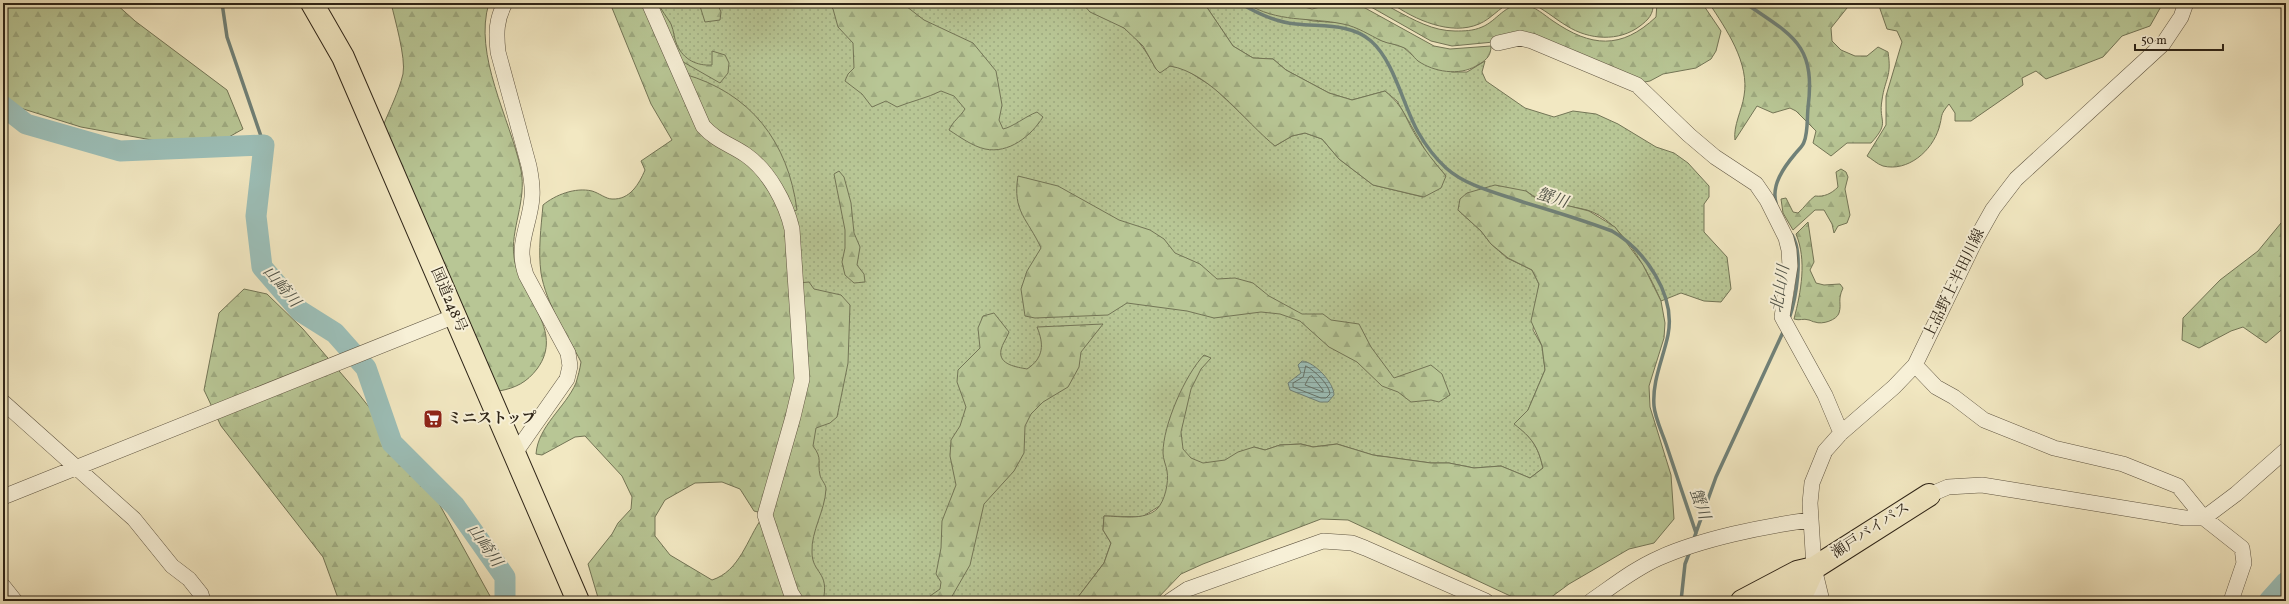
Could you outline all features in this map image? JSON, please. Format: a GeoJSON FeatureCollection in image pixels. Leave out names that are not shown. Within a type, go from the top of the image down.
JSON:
{"type":"FeatureCollection","features":[{"type":"Feature","properties":{"kind":"highway","name":"国道248号"},"geometry":{"type":"LineString","coordinates":[[312,3],[343,57],[578,601]]}},
{"type":"Feature","properties":{"kind":"highway","name":"瀬戸バイパス"},"geometry":{"type":"LineString","coordinates":[[1742,601],[1797,572],[1814,568],[1929,495]]}},
{"type":"Feature","properties":{"kind":"highway"},"geometry":{"type":"LineString","coordinates":[[1784,601],[1804,590],[1814,568]]}},
{"type":"Feature","properties":{"kind":"street"},"geometry":{"type":"LineString","coordinates":[[505,3],[499,15],[496,33],[498,52],[529,166],[532,184],[532,197],[521,249],[521,261],[526,275],[568,353],[570,366],[567,379],[515,453]]}},
{"type":"Feature","properties":{"kind":"street"},"geometry":{"type":"LineString","coordinates":[[650,3],[703,126],[712,137],[747,155],[758,166],[778,192],[788,211],[792,229],[802,379],[793,417],[765,515],[791,593],[796,601]]}},
{"type":"Feature","properties":{"kind":"street","name":"上品野上半田川線"},"geometry":{"type":"LineString","coordinates":[[1822,601],[1814,568],[1810,520],[1812,483],[1825,451],[1841,433],[1894,387],[1915,365],[1974,241],[1992,209],[2016,179],[2163,44],[2181,17],[2186,3]]}},
{"type":"Feature","properties":{"kind":"street"},"geometry":{"type":"LineString","coordinates":[[1498,43],[1520,38],[1532,41],[1638,85],[1688,135],[1715,157],[1756,184],[1767,200],[1786,238],[1789,250],[1790,266],[1782,317],[1825,395],[1841,433]]}},
{"type":"Feature","properties":{"kind":"street"},"geometry":{"type":"LineString","coordinates":[[3,497],[455,316]]}},
{"type":"Feature","properties":{"kind":"street"},"geometry":{"type":"LineString","coordinates":[[1915,365],[1936,387],[1954,397],[1984,420],[2054,448],[2123,464],[2178,486],[2204,518],[2242,548],[2244,563],[2231,601]]}},
{"type":"Feature","properties":{"kind":"street"},"geometry":{"type":"LineString","coordinates":[[3,402],[134,519],[172,566],[189,579],[201,594],[203,601]]}},
{"type":"Feature","properties":{"kind":"street"},"geometry":{"type":"LineString","coordinates":[[1929,495],[1948,487],[1982,485],[2185,518],[2204,518],[2236,494],[2286,450]]}},
{"type":"Feature","properties":{"kind":"street"},"geometry":{"type":"LineString","coordinates":[[1597,599],[1625,577],[1678,550],[1701,543],[1810,520]]}},
{"type":"Feature","properties":{"kind":"street"},"geometry":{"type":"LineString","coordinates":[[1170,601],[1188,589],[1324,541],[1352,543],[1486,601]]}},
{"type":"Feature","properties":{"kind":"street"},"geometry":{"type":"LineString","coordinates":[[3,586],[15,601]]}},
{"type":"Feature","properties":{"kind":"green space"},"geometry":{"type":"Polygon","coordinates":[[[3,3],[115,3],[135,21],[227,90],[243,129],[206,150],[81,127],[17,107],[3,99],[3,3]]]}},
{"type":"Feature","properties":{"kind":"green space"},"geometry":{"type":"Polygon","coordinates":[[[391,3],[489,3],[485,23],[489,65],[521,170],[522,193],[514,236],[514,257],[524,285],[544,327],[546,341],[545,355],[537,369],[521,384],[511,388],[499,391],[383,126],[399,87],[404,67],[400,39],[391,3]]]}},
{"type":"Feature","properties":{"kind":"green space"},"geometry":{"type":"Polygon","coordinates":[[[610,3],[644,3],[700,127],[746,159],[783,210],[800,369],[762,513],[754,511],[740,489],[722,482],[695,483],[665,500],[655,517],[655,536],[670,555],[712,580],[722,576],[736,562],[762,518],[793,601],[599,601],[588,564],[612,534],[618,523],[631,509],[632,497],[622,476],[585,436],[575,437],[542,455],[536,454],[538,444],[547,426],[576,383],[581,362],[547,296],[541,273],[540,239],[543,205],[559,195],[579,190],[592,191],[610,199],[624,197],[637,186],[643,175],[645,170],[641,161],[672,140],[651,104],[610,3]]]}},
{"type":"Feature","properties":{"kind":"green space"},"geometry":{"type":"Polygon","coordinates":[[[653,3],[1082,3],[1087,8],[1118,24],[1129,32],[1142,47],[1156,69],[1170,66],[1183,68],[1213,87],[1275,146],[1292,136],[1305,133],[1322,139],[1339,159],[1373,185],[1423,197],[1446,176],[1428,155],[1397,101],[1385,91],[1352,100],[1329,93],[1286,70],[1273,59],[1253,58],[1233,46],[1204,3],[1246,3],[1251,6],[1313,21],[1343,23],[1360,28],[1380,40],[1403,47],[1419,61],[1452,72],[1467,72],[1485,61],[1482,72],[1486,81],[1525,108],[1554,117],[1573,111],[1596,114],[1618,124],[1656,147],[1674,153],[1688,163],[1709,186],[1709,197],[1704,204],[1704,232],[1727,257],[1731,289],[1721,302],[1704,301],[1681,293],[1661,301],[1649,276],[1632,248],[1611,224],[1587,210],[1555,204],[1540,199],[1526,191],[1458,210],[1507,258],[1532,270],[1539,284],[1533,330],[1542,346],[1545,370],[1528,410],[1515,424],[1534,443],[1541,460],[1543,468],[1530,478],[1501,466],[1474,468],[1449,463],[1431,463],[1373,455],[1337,444],[1313,447],[1301,444],[1280,445],[1265,450],[1254,447],[1142,517],[1104,516],[1103,530],[1111,543],[1104,563],[1075,601],[798,601],[719,136],[653,3]]]}},
{"type":"Feature","properties":{"kind":"green space"},"geometry":{"type":"Polygon","coordinates":[[[653,3],[658,3],[672,27],[677,45],[683,55],[687,58],[696,63],[712,65],[712,51],[725,55],[729,63],[728,73],[720,83],[678,59],[653,3]]]}},
{"type":"Feature","properties":{"kind":"green space"},"geometry":{"type":"Polygon","coordinates":[[[699,3],[717,3],[721,12],[720,20],[705,22],[699,3]]]}},
{"type":"Feature","properties":{"kind":"green space"},"geometry":{"type":"Polygon","coordinates":[[[828,3],[902,3],[924,20],[973,43],[996,71],[1002,105],[999,120],[1003,129],[1037,112],[1043,117],[1026,137],[1011,146],[994,150],[975,146],[949,130],[952,124],[965,109],[954,96],[941,91],[897,107],[886,101],[872,107],[862,94],[845,81],[848,74],[854,68],[853,43],[838,27],[833,9],[828,3]]]}},
{"type":"Feature","properties":{"kind":"green space"},"geometry":{"type":"Polygon","coordinates":[[[1082,3],[1204,3],[1233,46],[1253,58],[1273,59],[1286,70],[1329,93],[1352,100],[1385,91],[1397,102],[1419,141],[1446,176],[1441,188],[1424,197],[1373,185],[1339,159],[1322,139],[1305,133],[1292,136],[1275,146],[1226,99],[1199,78],[1185,70],[1170,66],[1160,73],[1156,69],[1143,46],[1124,28],[1090,12],[1082,3]]]}},
{"type":"Feature","properties":{"kind":"green space"},"geometry":{"type":"Polygon","coordinates":[[[1246,3],[1289,3],[1312,9],[1336,3],[1356,3],[1434,46],[1450,49],[1491,46],[1491,50],[1489,56],[1485,60],[1469,69],[1454,72],[1439,70],[1424,65],[1404,48],[1382,41],[1354,27],[1331,22],[1282,17],[1270,14],[1246,3]]]}},
{"type":"Feature","properties":{"kind":"green space"},"geometry":{"type":"Polygon","coordinates":[[[1364,3],[1385,4],[1409,18],[1431,27],[1447,31],[1479,28],[1506,10],[1517,5],[1524,5],[1536,9],[1567,30],[1580,36],[1593,40],[1606,41],[1618,40],[1643,28],[1656,17],[1657,3],[1702,3],[1721,31],[1716,51],[1711,59],[1696,68],[1663,74],[1650,81],[1639,83],[1587,60],[1504,41],[1452,46],[1431,41],[1364,3]]]}},
{"type":"Feature","properties":{"kind":"green space"},"geometry":{"type":"Polygon","coordinates":[[[1391,3],[1510,3],[1479,24],[1457,28],[1445,27],[1422,20],[1391,3]]]}},
{"type":"Feature","properties":{"kind":"green space"},"geometry":{"type":"Polygon","coordinates":[[[1530,3],[1653,3],[1653,10],[1648,19],[1632,31],[1623,35],[1604,37],[1576,31],[1530,3]]]}},
{"type":"Feature","properties":{"kind":"green space"},"geometry":{"type":"Polygon","coordinates":[[[1709,3],[1851,3],[1831,28],[1832,41],[1841,50],[1855,56],[1867,56],[1878,47],[1888,52],[1889,72],[1883,93],[1881,108],[1882,126],[1877,136],[1871,143],[1847,143],[1831,156],[1813,143],[1816,131],[1796,111],[1790,108],[1773,113],[1757,106],[1735,140],[1736,124],[1744,96],[1745,84],[1743,71],[1740,59],[1729,35],[1709,3]]]}},
{"type":"Feature","properties":{"kind":"green space"},"geometry":{"type":"Polygon","coordinates":[[[1878,3],[2163,3],[2150,26],[2122,36],[2103,57],[2046,79],[2036,71],[2022,78],[2023,85],[1971,121],[1955,121],[1955,113],[1949,104],[1942,113],[1936,136],[1925,152],[1910,163],[1892,167],[1883,166],[1867,156],[1886,125],[1886,96],[1902,42],[1897,31],[1887,29],[1878,3]]]}},
{"type":"Feature","properties":{"kind":"green space"},"geometry":{"type":"Polygon","coordinates":[[[684,74],[708,83],[729,94],[747,107],[762,124],[775,142],[785,163],[792,185],[797,210],[792,212],[780,191],[708,127],[684,74]]]}},
{"type":"Feature","properties":{"kind":"green space"},"geometry":{"type":"Polygon","coordinates":[[[1841,169],[1846,172],[1848,177],[1845,189],[1850,215],[1847,223],[1838,226],[1834,233],[1832,224],[1824,210],[1815,210],[1793,230],[1783,213],[1781,199],[1786,198],[1793,212],[1798,213],[1815,196],[1821,196],[1833,192],[1838,187],[1836,172],[1841,169]]]}},
{"type":"Feature","properties":{"kind":"green space"},"geometry":{"type":"Polygon","coordinates":[[[839,171],[844,177],[851,203],[854,233],[860,247],[857,265],[864,274],[865,282],[854,283],[845,275],[842,262],[845,248],[845,230],[834,174],[839,171]]]}},
{"type":"Feature","properties":{"kind":"green space"},"geometry":{"type":"Polygon","coordinates":[[[1018,176],[1058,186],[1119,220],[1150,230],[1164,239],[1175,253],[1200,264],[1217,279],[1235,278],[1253,283],[1269,296],[1302,314],[1323,314],[1331,320],[1359,324],[1371,347],[1394,378],[1431,365],[1442,374],[1450,395],[1439,402],[1431,400],[1411,402],[1398,392],[1382,386],[1357,362],[1329,347],[1300,321],[1280,314],[1261,312],[1214,318],[1187,311],[1127,303],[1108,315],[1035,318],[1025,316],[1021,289],[1027,271],[1041,248],[1019,207],[1017,198],[1018,176]]]}},
{"type":"Feature","properties":{"kind":"green space"},"geometry":{"type":"Polygon","coordinates":[[[1495,185],[1526,191],[1534,197],[1589,211],[1615,227],[1643,265],[1661,301],[1665,323],[1664,338],[1649,386],[1650,407],[1671,475],[1674,519],[1654,543],[1629,549],[1569,584],[1546,601],[1521,601],[1348,520],[1321,519],[1203,564],[1181,574],[1155,601],[1075,601],[1104,563],[1111,543],[1103,530],[1104,516],[1132,517],[1145,515],[1152,513],[1160,506],[1166,491],[1167,471],[1163,453],[1164,442],[1171,415],[1183,387],[1204,355],[1211,358],[1201,369],[1191,389],[1181,432],[1183,449],[1191,458],[1203,463],[1225,460],[1238,452],[1254,447],[1265,450],[1280,445],[1301,444],[1313,447],[1337,444],[1373,455],[1431,463],[1449,463],[1474,468],[1501,466],[1530,478],[1543,468],[1539,454],[1530,438],[1514,424],[1528,410],[1545,370],[1542,346],[1531,321],[1539,284],[1532,270],[1508,258],[1491,244],[1481,231],[1458,210],[1460,199],[1467,193],[1495,185]]]}},
{"type":"Feature","properties":{"kind":"green space"},"geometry":{"type":"Polygon","coordinates":[[[2286,217],[2286,326],[2266,343],[2243,327],[2231,331],[2199,348],[2182,340],[2183,318],[2220,280],[2258,251],[2286,217]]]}},
{"type":"Feature","properties":{"kind":"green space"},"geometry":{"type":"Polygon","coordinates":[[[1808,222],[1814,262],[1810,270],[1816,283],[1824,285],[1840,284],[1843,288],[1840,296],[1838,316],[1832,320],[1818,323],[1807,319],[1794,319],[1802,276],[1801,254],[1796,234],[1808,222]]]}},
{"type":"Feature","properties":{"kind":"green space"},"geometry":{"type":"Polygon","coordinates":[[[809,282],[814,289],[841,295],[850,305],[848,363],[837,417],[830,423],[816,428],[813,446],[819,457],[819,471],[826,489],[812,544],[813,559],[823,578],[825,591],[823,601],[798,601],[766,516],[797,415],[798,283],[809,282]]]}},
{"type":"Feature","properties":{"kind":"green space"},"geometry":{"type":"Polygon","coordinates":[[[244,289],[267,294],[303,329],[358,393],[426,480],[490,596],[489,601],[339,601],[323,557],[221,426],[204,390],[219,313],[244,289]]]}},
{"type":"Feature","properties":{"kind":"green space"},"geometry":{"type":"Polygon","coordinates":[[[994,313],[1009,332],[1001,350],[1002,359],[1009,364],[1027,369],[1037,360],[1041,350],[1041,339],[1037,327],[1103,324],[1081,352],[1079,367],[1068,387],[1043,402],[1031,414],[1025,426],[1024,453],[1014,471],[984,504],[970,565],[951,598],[947,601],[923,601],[940,589],[941,582],[936,574],[941,548],[942,521],[956,485],[950,456],[951,440],[960,426],[966,407],[957,382],[958,370],[980,348],[978,328],[983,316],[994,313]]]}},
{"type":"Feature","properties":{"kind":"water"},"geometry":{"type":"Polygon","coordinates":[[[1302,361],[1307,362],[1318,369],[1331,385],[1334,395],[1328,402],[1320,402],[1290,390],[1288,383],[1301,373],[1298,365],[1302,361]]]}},
{"type":"Feature","properties":{"kind":"waterway"},"geometry":{"type":"LineString","coordinates":[[222,3],[227,37],[264,145]]}},
{"type":"Feature","properties":{"kind":"waterway","name":"蟹川"},"geometry":{"type":"LineString","coordinates":[[1240,3],[1253,11],[1281,21],[1296,24],[1335,27],[1354,31],[1363,35],[1371,41],[1386,60],[1398,84],[1418,132],[1430,151],[1446,168],[1463,180],[1482,188],[1612,231],[1636,250],[1655,275],[1667,305],[1669,320],[1668,335],[1658,370],[1654,406],[1657,420],[1696,533]]}},
{"type":"Feature","properties":{"kind":"waterway","name":"北山川"},"geometry":{"type":"LineString","coordinates":[[1745,3],[1776,24],[1798,44],[1804,55],[1808,69],[1810,86],[1807,130],[1803,145],[1787,165],[1777,183],[1775,190],[1776,203]]}},
{"type":"Feature","properties":{"kind":"waterway","name":"山崎川"},"geometry":{"type":"LineString","coordinates":[[3,106],[26,124],[120,151],[264,145],[256,216],[262,267],[300,311],[335,333],[366,368],[392,443],[455,506],[505,577],[505,601]]}},
{"type":"Feature","properties":{"kind":"waterway","name":"北山川"},"geometry":{"type":"LineString","coordinates":[[1789,319],[1798,277],[1798,253],[1796,243],[1792,235]]}},
{"type":"Feature","properties":{"kind":"waterway","name":"北山川"},"geometry":{"type":"LineString","coordinates":[[1693,541],[1716,477],[1784,330]]}},
{"type":"Feature","properties":{"kind":"waterway","name":"北山川"},"geometry":{"type":"LineString","coordinates":[[1681,601],[1685,564],[1690,551]]}},
{"type":"Feature","properties":{"kind":"waterway"},"geometry":{"type":"LineString","coordinates":[[2269,601],[2286,582]]}},
{"type":"Feature","properties":{"kind":"place","name":"ミニストップ"},"geometry":{"type":"Point","coordinates":[433,419]}}]}
